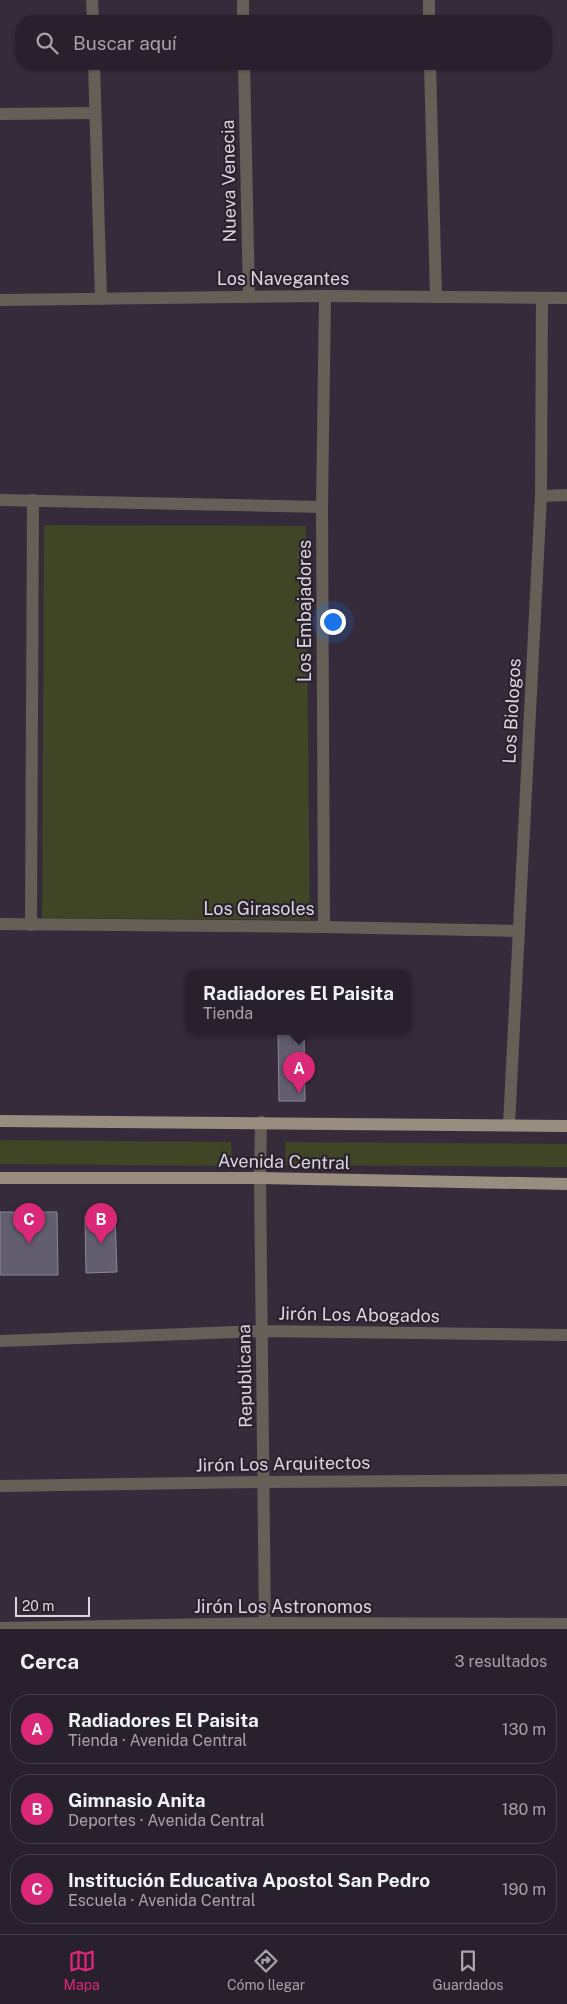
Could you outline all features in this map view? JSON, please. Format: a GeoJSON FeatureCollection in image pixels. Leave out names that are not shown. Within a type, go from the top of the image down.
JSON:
{"type":"FeatureCollection","features":[{"type":"Feature","properties":{"kind":"main road"},"geometry":{"type":"LineString","coordinates":[[0,1121],[567,1126]]}},
{"type":"Feature","properties":{"kind":"main road","name":"Avenida Central"},"geometry":{"type":"LineString","coordinates":[[0,1178],[260,1178],[567,1184]]}},
{"type":"Feature","properties":{"kind":"street"},"geometry":{"type":"LineString","coordinates":[[92,0],[93,15]]}},
{"type":"Feature","properties":{"kind":"street"},"geometry":{"type":"LineString","coordinates":[[243,0],[244,15]]}},
{"type":"Feature","properties":{"kind":"street"},"geometry":{"type":"LineString","coordinates":[[429,0],[429,15]]}},
{"type":"Feature","properties":{"kind":"street"},"geometry":{"type":"LineString","coordinates":[[94,70],[101,299]]}},
{"type":"Feature","properties":{"kind":"street","name":"Nueva Venecia"},"geometry":{"type":"LineString","coordinates":[[244,70],[249,297]]}},
{"type":"Feature","properties":{"kind":"street"},"geometry":{"type":"LineString","coordinates":[[430,70],[436,297]]}},
{"type":"Feature","properties":{"kind":"street"},"geometry":{"type":"LineString","coordinates":[[0,114],[95,113]]}},
{"type":"Feature","properties":{"kind":"street","name":"Los Navegantes"},"geometry":{"type":"LineString","coordinates":[[0,300],[325,296],[567,298]]}},
{"type":"Feature","properties":{"kind":"street","name":"Los Embajadores"},"geometry":{"type":"LineString","coordinates":[[324,927],[322,507],[325,296]]}},
{"type":"Feature","properties":{"kind":"street","name":"Los Biologos"},"geometry":{"type":"LineString","coordinates":[[509,1125],[541,496],[542,298]]}},
{"type":"Feature","properties":{"kind":"street"},"geometry":{"type":"LineString","coordinates":[[541,496],[567,495]]}},
{"type":"Feature","properties":{"kind":"street"},"geometry":{"type":"LineString","coordinates":[[0,500],[322,507]]}},
{"type":"Feature","properties":{"kind":"street"},"geometry":{"type":"LineString","coordinates":[[31,924],[33,500]]}},
{"type":"Feature","properties":{"kind":"street","name":"Los Girasoles"},"geometry":{"type":"LineString","coordinates":[[0,924],[518,931]]}},
{"type":"Feature","properties":{"kind":"street","name":"Republicana"},"geometry":{"type":"LineString","coordinates":[[260,1122],[265,1626]]}},
{"type":"Feature","properties":{"kind":"street","name":"Jirón Los Abogados"},"geometry":{"type":"LineString","coordinates":[[0,1340],[262,1331],[567,1335]]}},
{"type":"Feature","properties":{"kind":"street","name":"Jirón Los Arquitectos"},"geometry":{"type":"LineString","coordinates":[[0,1486],[567,1480]]}},
{"type":"Feature","properties":{"kind":"street","name":"Jirón Los Astronomos"},"geometry":{"type":"LineString","coordinates":[[0,1628],[567,1624]]}},
{"type":"Feature","properties":{"kind":"green space"},"geometry":{"type":"Polygon","coordinates":[[[44,525],[306,526],[310,920],[42,918],[44,525]]]}},
{"type":"Feature","properties":{"kind":"green space"},"geometry":{"type":"Polygon","coordinates":[[[0,1140],[231,1142],[232,1166],[0,1164],[0,1140]]]}},
{"type":"Feature","properties":{"kind":"green space"},"geometry":{"type":"Polygon","coordinates":[[[285,1142],[567,1144],[567,1167],[286,1165],[285,1142]]]}},
{"type":"Feature","properties":{"kind":"building"},"geometry":{"type":"Polygon","coordinates":[[[278,1035],[304,1035],[305,1101],[279,1101],[278,1035]]]}},
{"type":"Feature","properties":{"kind":"building"},"geometry":{"type":"Polygon","coordinates":[[[0,1212],[57,1212],[58,1275],[0,1275],[0,1212]]]}},
{"type":"Feature","properties":{"kind":"building"},"geometry":{"type":"Polygon","coordinates":[[[115,1216],[117,1272],[86,1273],[85,1217],[115,1216]]]}},
{"type":"Feature","properties":{"kind":"place","name":"Radiadores El Paisita"},"geometry":{"type":"Point","coordinates":[299,1093]}},
{"type":"Feature","properties":{"kind":"place","name":"Institución Educativa Apostol San Pedro"},"geometry":{"type":"Point","coordinates":[29,1244]}},
{"type":"Feature","properties":{"kind":"place","name":"Gimnasio Anita"},"geometry":{"type":"Point","coordinates":[101,1244]}}]}
